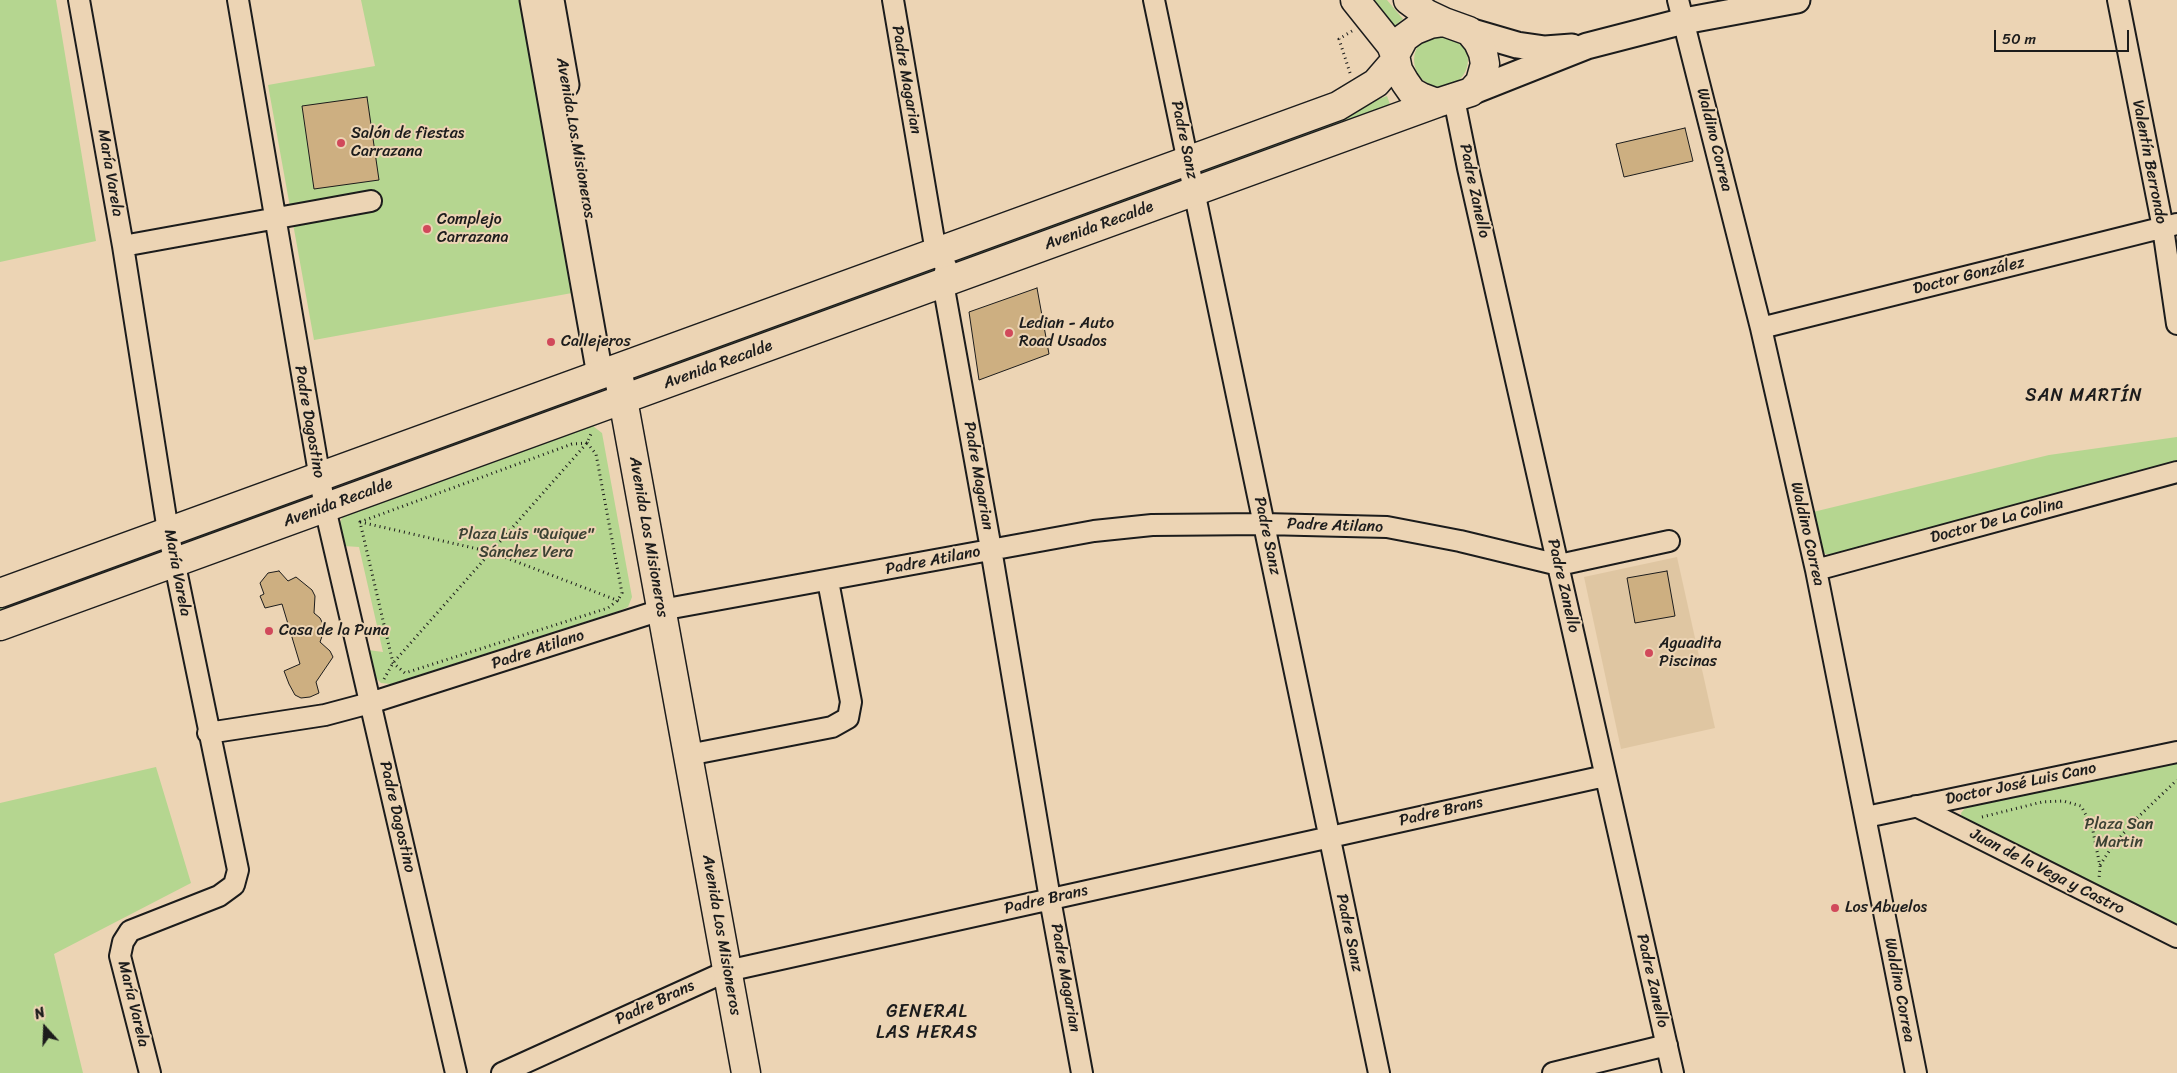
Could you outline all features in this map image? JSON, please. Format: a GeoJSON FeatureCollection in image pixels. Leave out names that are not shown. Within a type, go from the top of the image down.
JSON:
{"type":"FeatureCollection","features":[{"type":"Feature","properties":{"kind":"main road"},"geometry":{"type":"LineString","coordinates":[[1355,0],[1386,37],[1405,82],[1412,92],[1428,101],[1454,98],[1480,82],[1485,64],[1478,42],[1456,27],[1427,14],[1408,0]]}},
{"type":"Feature","properties":{"kind":"main road"},"geometry":{"type":"LineString","coordinates":[[1395,58],[1404,38],[1415,30],[1430,24],[1456,27]]}},
{"type":"Feature","properties":{"kind":"main road","name":"Avenida Recalde"},"geometry":{"type":"LineString","coordinates":[[0,593],[1338,106],[1376,83],[1388,72],[1395,58]]}},
{"type":"Feature","properties":{"kind":"main road","name":"Avenida Recalde"},"geometry":{"type":"LineString","coordinates":[[0,626],[1454,98]]}},
{"type":"Feature","properties":{"kind":"main road","name":"Avenida Los Misioneros"},"geometry":{"type":"LineString","coordinates":[[608,372],[719,975],[746,1073]]}},
{"type":"Feature","properties":{"kind":"main road","name":"Avenida Los Misioneros"},"geometry":{"type":"LineString","coordinates":[[652,613],[688,755],[719,975],[728,1073]]}},
{"type":"Feature","properties":{"kind":"street","name":"María Varela"},"geometry":{"type":"LineString","coordinates":[[79,0],[123,246],[168,531],[208,733],[238,870],[234,885],[219,896],[130,931],[124,942],[120,956],[150,1073]]}},
{"type":"Feature","properties":{"kind":"street","name":"Padre Dagostino"},"geometry":{"type":"LineString","coordinates":[[238,0],[318,477],[456,1073]]}},
{"type":"Feature","properties":{"kind":"street","name":"Avenida Los Misioneros"},"geometry":{"type":"LineString","coordinates":[[533,0],[608,372]]}},
{"type":"Feature","properties":{"kind":"street","name":"Avenida Los Misioneros"},"geometry":{"type":"LineString","coordinates":[[551,0],[608,372]]}},
{"type":"Feature","properties":{"kind":"street","name":"Padre Magarian"},"geometry":{"type":"LineString","coordinates":[[892,0],[936,252],[946,266],[942,283],[992,549],[1050,898],[1082,1073]]}},
{"type":"Feature","properties":{"kind":"street","name":"Padre Sanz"},"geometry":{"type":"LineString","coordinates":[[1154,0],[1328,838],[1379,1073]]}},
{"type":"Feature","properties":{"kind":"street","name":"Avenida Recalde"},"geometry":{"type":"LineString","coordinates":[[1454,98],[1681,10],[1797,0]]}},
{"type":"Feature","properties":{"kind":"street","name":"Valentín Berrondo"},"geometry":{"type":"LineString","coordinates":[[2118,0],[2170,226],[2177,324]]}},
{"type":"Feature","properties":{"kind":"street","name":"Waldino Correa"},"geometry":{"type":"LineString","coordinates":[[1681,10],[1761,328],[1816,570],[1916,1073]]}},
{"type":"Feature","properties":{"kind":"street","name":"Avenida Recalde"},"geometry":{"type":"LineString","coordinates":[[1456,27],[1517,45],[1545,48],[1587,46]]}},
{"type":"Feature","properties":{"kind":"street","name":"Padre Zanello"},"geometry":{"type":"LineString","coordinates":[[1454,98],[1468,168],[1673,1073]]}},
{"type":"Feature","properties":{"kind":"street"},"geometry":{"type":"LineString","coordinates":[[123,246],[371,201]]}},
{"type":"Feature","properties":{"kind":"street","name":"Doctor González"},"geometry":{"type":"LineString","coordinates":[[1761,328],[2170,226]]}},
{"type":"Feature","properties":{"kind":"street","name":"Doctor De La Colina"},"geometry":{"type":"LineString","coordinates":[[1816,570],[2177,472]]}},
{"type":"Feature","properties":{"kind":"street","name":"Padre Atilano"},"geometry":{"type":"LineString","coordinates":[[208,733],[325,715],[370,703],[652,613],[1094,530],[1152,525],[1264,524],[1387,527],[1460,541],[1559,565],[1669,541]]}},
{"type":"Feature","properties":{"kind":"street"},"geometry":{"type":"LineString","coordinates":[[688,755],[832,727],[848,718],[851,702],[828,581]]}},
{"type":"Feature","properties":{"kind":"street","name":"Doctor José Luis Cano"},"geometry":{"type":"LineString","coordinates":[[1866,817],[2177,752]]}},
{"type":"Feature","properties":{"kind":"street","name":"Padre Brans"},"geometry":{"type":"LineString","coordinates":[[502,1073],[719,975],[1050,898],[1605,776]]}},
{"type":"Feature","properties":{"kind":"street","name":"Juan de la Vega y Castro"},"geometry":{"type":"LineString","coordinates":[[1916,806],[2177,937]]}},
{"type":"Feature","properties":{"kind":"street"},"geometry":{"type":"LineString","coordinates":[[1553,1073],[1667,1045]]}},
{"type":"Feature","properties":{"kind":"path"},"geometry":{"type":"LineString","coordinates":[[370,703],[394,663],[587,443],[614,403]]}},
{"type":"Feature","properties":{"kind":"path"},"geometry":{"type":"LineString","coordinates":[[360,522],[572,444],[587,443]]}},
{"type":"Feature","properties":{"kind":"path"},"geometry":{"type":"LineString","coordinates":[[360,522],[394,663],[405,673],[608,608],[618,600],[622,593],[596,454],[587,443]]}},
{"type":"Feature","properties":{"kind":"path"},"geometry":{"type":"LineString","coordinates":[[325,508],[360,522],[491,552],[652,613]]}},
{"type":"Feature","properties":{"kind":"path"},"geometry":{"type":"LineString","coordinates":[[2100,866],[2114,844],[2136,819],[2177,780]]}},
{"type":"Feature","properties":{"kind":"path"},"geometry":{"type":"LineString","coordinates":[[1962,829],[1982,817],[2042,802],[2063,801],[2081,806],[2092,826],[2100,866],[2098,898]]}},
{"type":"Feature","properties":{"kind":"shaded area","name":"Aguadita Piscinas"},"geometry":{"type":"Polygon","coordinates":[[[1677,557],[1715,728],[1621,749],[1584,577],[1677,557]]]}},
{"type":"Feature","properties":{"kind":"green space"},"geometry":{"type":"Polygon","coordinates":[[[0,0],[56,0],[96,241],[0,262],[0,0]]]}},
{"type":"Feature","properties":{"kind":"green space","name":"Complejo Carrazana"},"geometry":{"type":"Polygon","coordinates":[[[361,0],[519,0],[572,293],[314,340],[268,85],[375,66],[361,0]]]}},
{"type":"Feature","properties":{"kind":"green space"},"geometry":{"type":"Polygon","coordinates":[[[1369,0],[1387,0],[1403,19],[1392,28],[1369,0]]]}},
{"type":"Feature","properties":{"kind":"green space"},"geometry":{"type":"Polygon","coordinates":[[[1436,33],[1446,33],[1456,37],[1464,45],[1468,60],[1464,75],[1456,83],[1446,87],[1436,87],[1426,83],[1418,75],[1414,65],[1414,55],[1418,45],[1426,37],[1436,33]]]}},
{"type":"Feature","properties":{"kind":"green space"},"geometry":{"type":"Polygon","coordinates":[[[1387,96],[1391,107],[1203,175],[1204,164],[1387,96]]]}},
{"type":"Feature","properties":{"kind":"green space"},"geometry":{"type":"Polygon","coordinates":[[[1169,177],[1173,187],[958,266],[955,256],[1169,177]]]}},
{"type":"Feature","properties":{"kind":"green space"},"geometry":{"type":"Polygon","coordinates":[[[933,263],[939,270],[649,381],[646,369],[933,263]]]}},
{"type":"Feature","properties":{"kind":"green space"},"geometry":{"type":"Polygon","coordinates":[[[578,394],[582,404],[361,484],[359,472],[578,394]]]}},
{"type":"Feature","properties":{"kind":"green space","name":"Plaza Luis \"Quique\" Sánchez Vera"},"geometry":{"type":"Polygon","coordinates":[[[582,425],[593,426],[602,433],[632,597],[628,607],[391,684],[381,683],[374,676],[368,650],[383,652],[359,547],[344,546],[339,525],[342,518],[348,512],[582,425]]]}},
{"type":"Feature","properties":{"kind":"green space"},"geometry":{"type":"Polygon","coordinates":[[[2177,437],[2177,461],[1833,555],[1825,554],[1819,546],[1813,512],[2049,455],[2177,437]]]}},
{"type":"Feature","properties":{"kind":"green space"},"geometry":{"type":"Polygon","coordinates":[[[304,493],[304,504],[191,544],[190,534],[304,493]]]}},
{"type":"Feature","properties":{"kind":"green space"},"geometry":{"type":"Polygon","coordinates":[[[144,550],[149,561],[0,615],[0,603],[144,550]]]}},
{"type":"Feature","properties":{"kind":"green space","name":"Plaza San Martin"},"geometry":{"type":"Polygon","coordinates":[[[2177,762],[2177,927],[1962,819],[1961,813],[1966,807],[2177,762]]]}},
{"type":"Feature","properties":{"kind":"green space"},"geometry":{"type":"Polygon","coordinates":[[[156,767],[191,883],[54,954],[83,1073],[0,1073],[0,803],[156,767]]]}},
{"type":"Feature","properties":{"kind":"building","name":"Salón de fiestas Carrazana"},"geometry":{"type":"Polygon","coordinates":[[[367,97],[379,180],[314,189],[302,106],[367,97]]]}},
{"type":"Feature","properties":{"kind":"building"},"geometry":{"type":"Polygon","coordinates":[[[1685,128],[1693,161],[1624,177],[1616,144],[1685,128]]]}},
{"type":"Feature","properties":{"kind":"building","name":"Ledian - Auto Road Usados"},"geometry":{"type":"Polygon","coordinates":[[[1037,288],[1049,354],[979,380],[969,312],[1037,288]]]}},
{"type":"Feature","properties":{"kind":"building","name":"Casa de la Puna"},"geometry":{"type":"Polygon","coordinates":[[[279,571],[288,581],[296,577],[312,590],[315,596],[314,613],[320,618],[325,628],[320,642],[330,651],[333,657],[316,682],[319,693],[310,697],[301,698],[295,695],[284,671],[300,664],[282,604],[265,608],[260,596],[264,594],[260,583],[268,573],[279,571]]]}},
{"type":"Feature","properties":{"kind":"building"},"geometry":{"type":"Polygon","coordinates":[[[1667,571],[1675,616],[1635,623],[1627,578],[1667,571]]]}},
{"type":"Feature","properties":{"kind":"place","name":"Salón de fiestas Carrazana"},"geometry":{"type":"Point","coordinates":[341,143]}},
{"type":"Feature","properties":{"kind":"place","name":"Complejo Carrazana"},"geometry":{"type":"Point","coordinates":[427,229]}},
{"type":"Feature","properties":{"kind":"place","name":"Ledian - Auto Road Usados"},"geometry":{"type":"Point","coordinates":[1009,333]}},
{"type":"Feature","properties":{"kind":"place","name":"Callejeros"},"geometry":{"type":"Point","coordinates":[551,342]}},
{"type":"Feature","properties":{"kind":"place","name":"Casa de la Puna"},"geometry":{"type":"Point","coordinates":[269,631]}},
{"type":"Feature","properties":{"kind":"place","name":"Aguadita Piscinas"},"geometry":{"type":"Point","coordinates":[1649,653]}},
{"type":"Feature","properties":{"kind":"place","name":"Los Abuelos"},"geometry":{"type":"Point","coordinates":[1835,908]}},
{"type":"Feature","properties":{"kind":"district","name":"SAN MARTÍN"},"geometry":{"type":"Point","coordinates":[2084,396]}},
{"type":"Feature","properties":{"kind":"district","name":"GENERAL LAS HERAS"},"geometry":{"type":"Point","coordinates":[927,1022]}}]}
